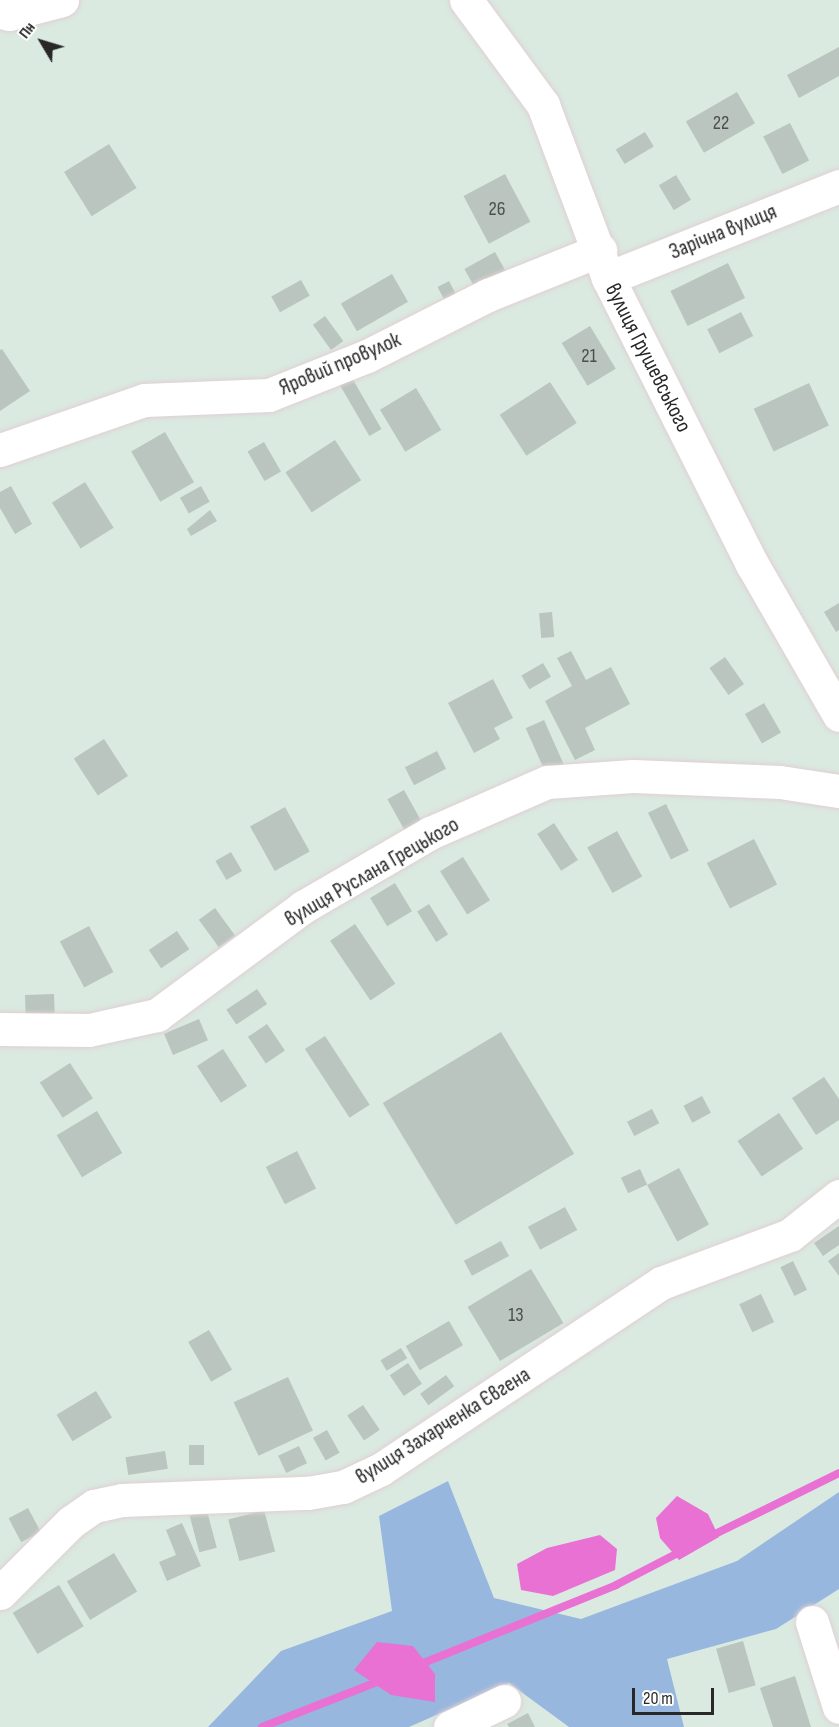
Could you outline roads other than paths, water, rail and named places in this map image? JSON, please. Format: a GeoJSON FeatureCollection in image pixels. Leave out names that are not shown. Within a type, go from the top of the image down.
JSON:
{"type":"FeatureCollection","features":[{"type":"Feature","properties":{"kind":"street"},"geometry":{"type":"LineString","coordinates":[[0,12],[9,14],[62,0]]}},
{"type":"Feature","properties":{"kind":"street","name":"вулиця Грушевського"},"geometry":{"type":"LineString","coordinates":[[466,0],[543,105],[604,264],[752,564],[839,716]]}},
{"type":"Feature","properties":{"kind":"street","name":"Зарічна вулиця"},"geometry":{"type":"LineString","coordinates":[[604,264],[839,186]]}},
{"type":"Feature","properties":{"kind":"street","name":"Яровий провулок"},"geometry":{"type":"LineString","coordinates":[[0,450],[144,399],[269,395],[367,356],[488,295],[604,264]]}},
{"type":"Feature","properties":{"kind":"street","name":"вулиця Руслана Грецького"},"geometry":{"type":"LineString","coordinates":[[0,1029],[89,1030],[157,1015],[303,907],[430,833],[547,782],[633,776],[780,782],[839,790]]}},
{"type":"Feature","properties":{"kind":"street","name":"вулиця Захарченка Євгена"},"geometry":{"type":"LineString","coordinates":[[0,1593],[71,1522],[94,1506],[122,1500],[308,1493],[343,1487],[381,1468],[661,1283],[790,1234],[839,1196]]}},
{"type":"Feature","properties":{"kind":"street"},"geometry":{"type":"LineString","coordinates":[[812,1622],[839,1707]]}},
{"type":"Feature","properties":{"kind":"street"},"geometry":{"type":"LineString","coordinates":[[450,1727],[504,1701]]}},
{"type":"Feature","properties":{"kind":"waterway"},"geometry":{"type":"LineString","coordinates":[[707,1538],[839,1473]]}},
{"type":"Feature","properties":{"kind":"waterway"},"geometry":{"type":"LineString","coordinates":[[416,1666],[616,1585],[682,1551]]}},
{"type":"Feature","properties":{"kind":"waterway"},"geometry":{"type":"LineString","coordinates":[[262,1727],[382,1680]]}}]}
